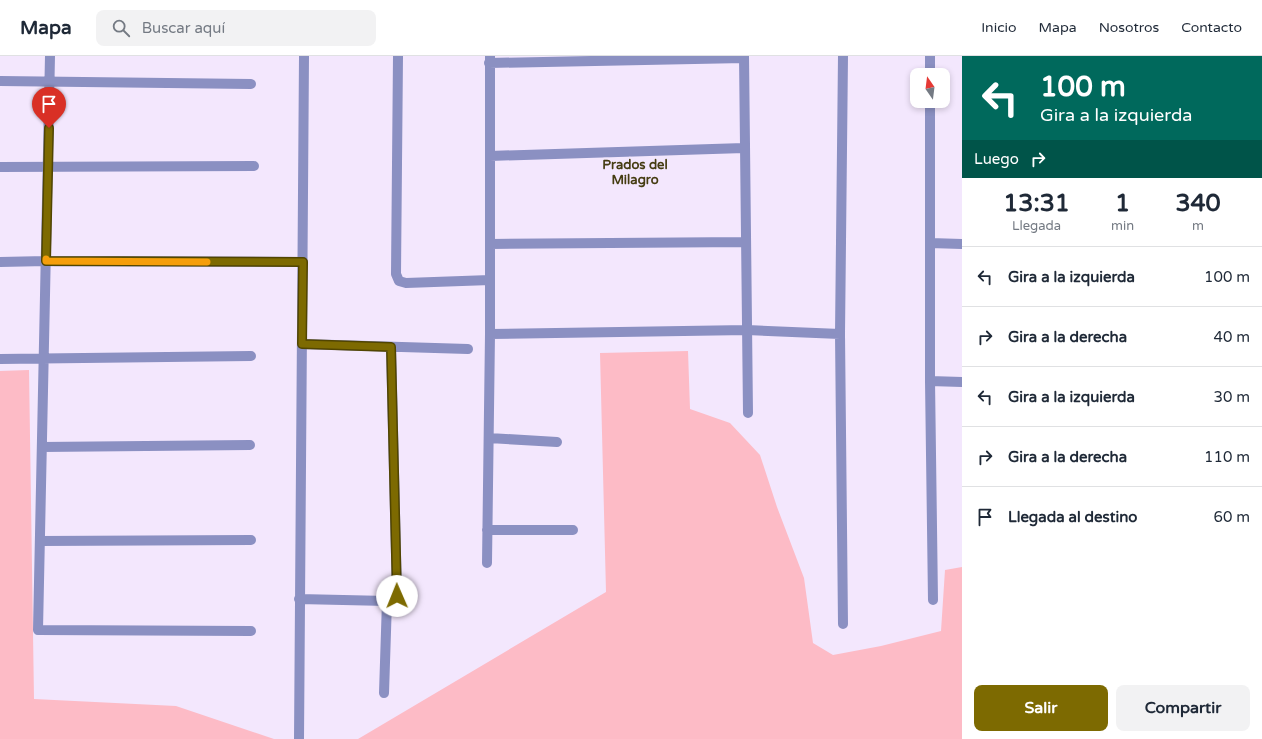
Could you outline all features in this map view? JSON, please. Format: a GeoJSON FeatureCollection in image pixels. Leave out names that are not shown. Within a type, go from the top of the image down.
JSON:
{"type":"FeatureCollection","features":[{"type":"Feature","properties":{"kind":"street"},"geometry":{"type":"LineString","coordinates":[[50,56],[38,630],[251,631]]}},
{"type":"Feature","properties":{"kind":"street"},"geometry":{"type":"LineString","coordinates":[[299,739],[304,56]]}},
{"type":"Feature","properties":{"kind":"street"},"geometry":{"type":"LineString","coordinates":[[398,56],[396,274],[399,281],[406,283],[490,280]]}},
{"type":"Feature","properties":{"kind":"street"},"geometry":{"type":"LineString","coordinates":[[843,56],[840,334],[843,624]]}},
{"type":"Feature","properties":{"kind":"street"},"geometry":{"type":"LineString","coordinates":[[930,56],[930,68]]}},
{"type":"Feature","properties":{"kind":"street"},"geometry":{"type":"LineString","coordinates":[[487,563],[490,334],[490,60],[744,57],[748,413]]}},
{"type":"Feature","properties":{"kind":"street"},"geometry":{"type":"LineString","coordinates":[[0,81],[50,80],[251,84]]}},
{"type":"Feature","properties":{"kind":"street"},"geometry":{"type":"LineString","coordinates":[[930,108],[930,381],[933,600]]}},
{"type":"Feature","properties":{"kind":"street"},"geometry":{"type":"LineString","coordinates":[[490,156],[744,148]]}},
{"type":"Feature","properties":{"kind":"street"},"geometry":{"type":"LineString","coordinates":[[0,168],[48,166],[254,166]]}},
{"type":"Feature","properties":{"kind":"street"},"geometry":{"type":"LineString","coordinates":[[490,244],[746,242]]}},
{"type":"Feature","properties":{"kind":"street"},"geometry":{"type":"LineString","coordinates":[[930,243],[962,244]]}},
{"type":"Feature","properties":{"kind":"street"},"geometry":{"type":"LineString","coordinates":[[0,262],[303,262]]}},
{"type":"Feature","properties":{"kind":"street"},"geometry":{"type":"LineString","coordinates":[[490,334],[747,330],[840,334]]}},
{"type":"Feature","properties":{"kind":"street"},"geometry":{"type":"LineString","coordinates":[[302,344],[468,349]]}},
{"type":"Feature","properties":{"kind":"street"},"geometry":{"type":"LineString","coordinates":[[299,600],[387,602],[394,600],[397,596],[391,347]]}},
{"type":"Feature","properties":{"kind":"street"},"geometry":{"type":"LineString","coordinates":[[0,359],[251,356]]}},
{"type":"Feature","properties":{"kind":"street"},"geometry":{"type":"LineString","coordinates":[[930,381],[962,382]]}},
{"type":"Feature","properties":{"kind":"street"},"geometry":{"type":"LineString","coordinates":[[489,438],[557,442]]}},
{"type":"Feature","properties":{"kind":"street"},"geometry":{"type":"LineString","coordinates":[[42,447],[250,445]]}},
{"type":"Feature","properties":{"kind":"street"},"geometry":{"type":"LineString","coordinates":[[488,530],[573,530]]}},
{"type":"Feature","properties":{"kind":"street"},"geometry":{"type":"LineString","coordinates":[[40,541],[251,540]]}},
{"type":"Feature","properties":{"kind":"street"},"geometry":{"type":"LineString","coordinates":[[384,693],[387,602]]}},
{"type":"Feature","properties":{"kind":"shaded area"},"geometry":{"type":"Polygon","coordinates":[[[688,351],[690,409],[730,423],[760,455],[777,507],[804,578],[813,643],[833,655],[881,646],[941,631],[945,570],[962,567],[962,739],[358,739],[606,592],[600,353],[688,351]]]}},
{"type":"Feature","properties":{"kind":"shaded area"},"geometry":{"type":"Polygon","coordinates":[[[29,370],[34,699],[176,706],[274,739],[0,739],[0,371],[29,370]]]}},
{"type":"Feature","properties":{"kind":"slow traffic"},"geometry":{"type":"LineString","coordinates":[[46,259],[46,261],[207,262]]}},
{"type":"Feature","properties":{"kind":"district","name":"Prados del Milagro"},"geometry":{"type":"Point","coordinates":[635,172]}},
{"type":"Feature","properties":{"kind":"route"},"geometry":{"type":"LineString","coordinates":[[49,128],[46,261],[303,262],[302,344],[391,347],[397,596]]}}]}
